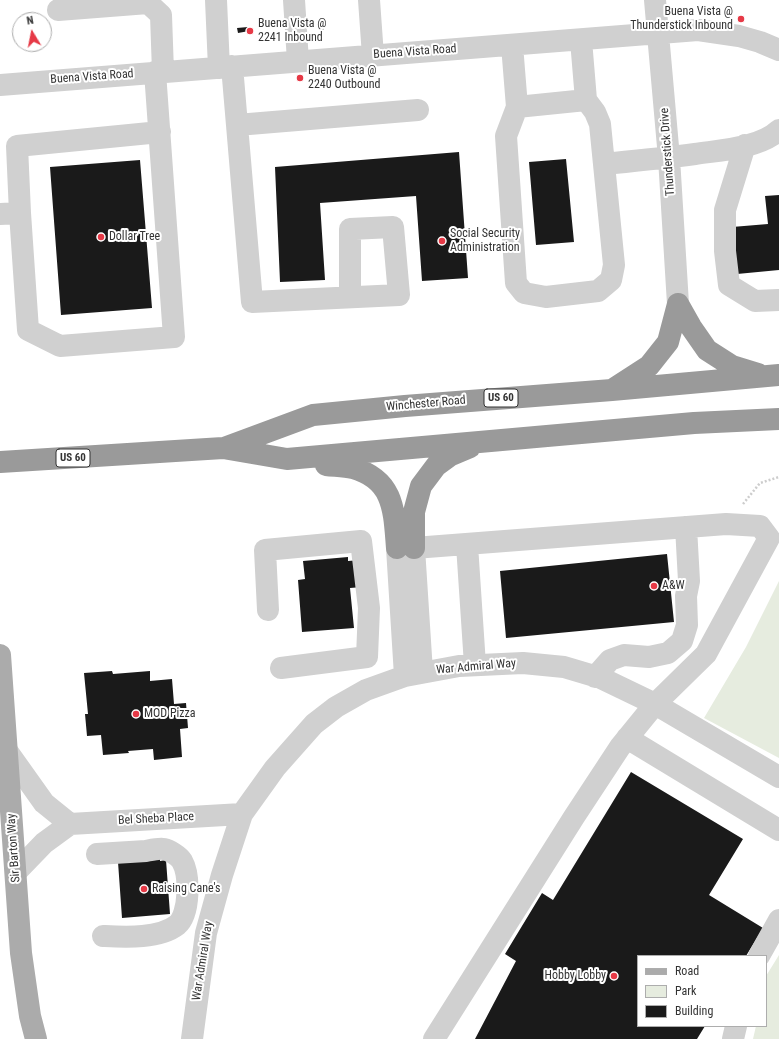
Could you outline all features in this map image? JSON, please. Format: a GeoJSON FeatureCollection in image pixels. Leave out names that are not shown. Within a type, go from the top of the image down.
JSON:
{"type":"FeatureCollection","features":[{"type":"Feature","properties":{"kind":"highway"},"geometry":{"type":"LineString","coordinates":[[678,304],[691,327],[707,350],[732,366],[772,376]]}},
{"type":"Feature","properties":{"kind":"highway"},"geometry":{"type":"LineString","coordinates":[[612,390],[649,366],[668,342],[678,304]]}},
{"type":"Feature","properties":{"kind":"highway","name":"Winchester Road"},"geometry":{"type":"LineString","coordinates":[[223,448],[314,415],[405,406],[772,376]]}},
{"type":"Feature","properties":{"kind":"highway","name":"Winchester Road"},"geometry":{"type":"LineString","coordinates":[[0,462],[223,448],[287,459],[621,431],[694,423],[779,419]]}},
{"type":"Feature","properties":{"kind":"highway"},"geometry":{"type":"LineString","coordinates":[[405,548],[421,486],[436,466],[451,455],[483,442]]}},
{"type":"Feature","properties":{"kind":"highway"},"geometry":{"type":"LineString","coordinates":[[287,459],[353,468],[371,476],[383,486],[393,506],[405,548]]}},
{"type":"Feature","properties":{"kind":"main road","name":"Sir Barton Way"},"geometry":{"type":"LineString","coordinates":[[0,655],[21,953],[30,1016],[36,1039]]}},
{"type":"Feature","properties":{"kind":"street"},"geometry":{"type":"LineString","coordinates":[[216,0],[226,67],[237,125],[252,302],[350,297]]}},
{"type":"Feature","properties":{"kind":"street"},"geometry":{"type":"LineString","coordinates":[[294,0],[298,61]]}},
{"type":"Feature","properties":{"kind":"street"},"geometry":{"type":"LineString","coordinates":[[369,0],[373,56]]}},
{"type":"Feature","properties":{"kind":"street","name":"Thunderstick Drive"},"geometry":{"type":"LineString","coordinates":[[655,0],[669,158],[678,304]]}},
{"type":"Feature","properties":{"kind":"street"},"geometry":{"type":"LineString","coordinates":[[58,10],[148,3],[161,16],[159,72],[160,132],[174,337],[60,346],[28,330],[10,214],[17,146],[160,132]]}},
{"type":"Feature","properties":{"kind":"street","name":"Buena Vista Road"},"geometry":{"type":"LineString","coordinates":[[0,85],[698,30],[739,36],[760,42],[779,50]]}},
{"type":"Feature","properties":{"kind":"street"},"geometry":{"type":"LineString","coordinates":[[512,45],[517,107],[506,136],[516,283],[524,293],[546,297],[598,291],[612,280],[614,264],[600,124],[595,112],[586,100],[581,40]]}},
{"type":"Feature","properties":{"kind":"street"},"geometry":{"type":"LineString","coordinates":[[517,107],[586,100]]}},
{"type":"Feature","properties":{"kind":"street"},"geometry":{"type":"LineString","coordinates":[[237,125],[418,110]]}},
{"type":"Feature","properties":{"kind":"street"},"geometry":{"type":"LineString","coordinates":[[604,164],[669,158],[745,146],[754,144],[773,135],[779,130]]}},
{"type":"Feature","properties":{"kind":"street"},"geometry":{"type":"LineString","coordinates":[[745,146],[725,210],[725,251],[729,285],[755,301],[779,300]]}},
{"type":"Feature","properties":{"kind":"street"},"geometry":{"type":"LineString","coordinates":[[414,674],[405,548],[467,545],[726,524],[760,526],[769,538],[706,654],[655,704],[627,738],[574,817],[434,1039]]}},
{"type":"Feature","properties":{"kind":"street"},"geometry":{"type":"LineString","coordinates":[[595,676],[610,660],[624,655],[649,657],[668,653],[682,641],[687,625],[686,596],[689,581],[686,527]]}},
{"type":"Feature","properties":{"kind":"street"},"geometry":{"type":"LineString","coordinates":[[268,610],[265,550],[361,541],[369,608],[367,657],[281,668]]}},
{"type":"Feature","properties":{"kind":"street"},"geometry":{"type":"LineString","coordinates":[[467,545],[475,665]]}},
{"type":"Feature","properties":{"kind":"street","name":"War Admiral Way"},"geometry":{"type":"LineString","coordinates":[[192,1039],[206,933],[222,875],[242,814],[275,768],[314,724],[336,707],[366,690],[414,674],[459,666],[522,663],[564,667],[602,678],[655,704],[779,777]]}},
{"type":"Feature","properties":{"kind":"street"},"geometry":{"type":"LineString","coordinates":[[627,738],[779,830]]}},
{"type":"Feature","properties":{"kind":"street"},"geometry":{"type":"LineString","coordinates":[[7,751],[44,803],[70,824],[44,843],[16,872]]}},
{"type":"Feature","properties":{"kind":"street","name":"Bel Sheba Place"},"geometry":{"type":"LineString","coordinates":[[70,824],[242,814]]}},
{"type":"Feature","properties":{"kind":"street"},"geometry":{"type":"LineString","coordinates":[[97,854],[164,849],[182,860],[188,892],[186,908],[179,924],[167,931],[139,936],[103,936]]}},
{"type":"Feature","properties":{"kind":"street"},"geometry":{"type":"LineString","coordinates":[[760,955],[779,920]]}},
{"type":"Feature","properties":{"kind":"street"},"geometry":{"type":"LineString","coordinates":[[733,1039],[736,1027]]}},
{"type":"Feature","properties":{"kind":"path"},"geometry":{"type":"LineString","coordinates":[[726,524],[760,483],[779,477]]}},
{"type":"Feature","properties":{"kind":"green space"},"geometry":{"type":"Polygon","coordinates":[[[779,581],[779,758],[704,718],[746,647],[779,581]]]}},
{"type":"Feature","properties":{"kind":"green space"},"geometry":{"type":"Polygon","coordinates":[[[779,955],[779,1039],[753,1039],[756,1027],[767,1027],[767,974],[779,955]]]}},
{"type":"Feature","properties":{"kind":"building"},"geometry":{"type":"Polygon","coordinates":[[[248,27],[249,31],[238,33],[237,28],[248,27]]]}},
{"type":"Feature","properties":{"kind":"building","name":"Social Security Administration"},"geometry":{"type":"Polygon","coordinates":[[[459,152],[468,278],[422,281],[416,196],[320,203],[325,280],[280,282],[275,167],[459,152]]]}},
{"type":"Feature","properties":{"kind":"building"},"geometry":{"type":"Polygon","coordinates":[[[566,159],[574,242],[536,245],[529,162],[566,159]]]}},
{"type":"Feature","properties":{"kind":"building","name":"Dollar Tree"},"geometry":{"type":"Polygon","coordinates":[[[140,160],[152,308],[61,315],[50,167],[140,160]]]}},
{"type":"Feature","properties":{"kind":"building"},"geometry":{"type":"Polygon","coordinates":[[[779,195],[779,270],[737,274],[732,227],[768,224],[765,196],[779,195]]]}},
{"type":"Feature","properties":{"kind":"building"},"geometry":{"type":"Polygon","coordinates":[[[667,554],[674,622],[506,638],[500,571],[667,554]]]}},
{"type":"Feature","properties":{"kind":"building"},"geometry":{"type":"Polygon","coordinates":[[[348,557],[348,561],[373,559],[375,586],[350,588],[354,628],[302,632],[298,580],[305,579],[303,561],[348,557]]]}},
{"type":"Feature","properties":{"kind":"building"},"geometry":{"type":"Polygon","coordinates":[[[112,671],[113,674],[150,671],[150,681],[172,679],[174,704],[186,703],[188,728],[180,729],[182,757],[154,760],[153,749],[103,755],[101,735],[87,736],[85,714],[88,714],[84,673],[112,671]]]}},
{"type":"Feature","properties":{"kind":"building"},"geometry":{"type":"Polygon","coordinates":[[[631,772],[743,839],[709,895],[763,928],[747,955],[637,955],[637,1027],[704,1027],[697,1039],[475,1039],[516,961],[505,954],[542,893],[553,900],[631,772]]]}},
{"type":"Feature","properties":{"kind":"building"},"geometry":{"type":"Polygon","coordinates":[[[160,856],[160,861],[166,860],[170,914],[122,918],[118,862],[160,856]]]}},
{"type":"Feature","properties":{"kind":"place","name":"Buena Vista @ Thunderstick Inbound"},"geometry":{"type":"Point","coordinates":[741,19]}},
{"type":"Feature","properties":{"kind":"place","name":"Buena Vista @ 2241 Inbound"},"geometry":{"type":"Point","coordinates":[250,31]}},
{"type":"Feature","properties":{"kind":"place","name":"Buena Vista @ 2240 Outbound"},"geometry":{"type":"Point","coordinates":[300,78]}},
{"type":"Feature","properties":{"kind":"place","name":"Dollar Tree"},"geometry":{"type":"Point","coordinates":[101,237]}},
{"type":"Feature","properties":{"kind":"place","name":"Social Security Administration"},"geometry":{"type":"Point","coordinates":[442,241]}},
{"type":"Feature","properties":{"kind":"place","name":"A&W"},"geometry":{"type":"Point","coordinates":[654,586]}},
{"type":"Feature","properties":{"kind":"place","name":"MOD Pizza"},"geometry":{"type":"Point","coordinates":[136,714]}},
{"type":"Feature","properties":{"kind":"place","name":"Raising Cane's"},"geometry":{"type":"Point","coordinates":[144,889]}},
{"type":"Feature","properties":{"kind":"place","name":"Hobby Lobby"},"geometry":{"type":"Point","coordinates":[614,976]}}]}
